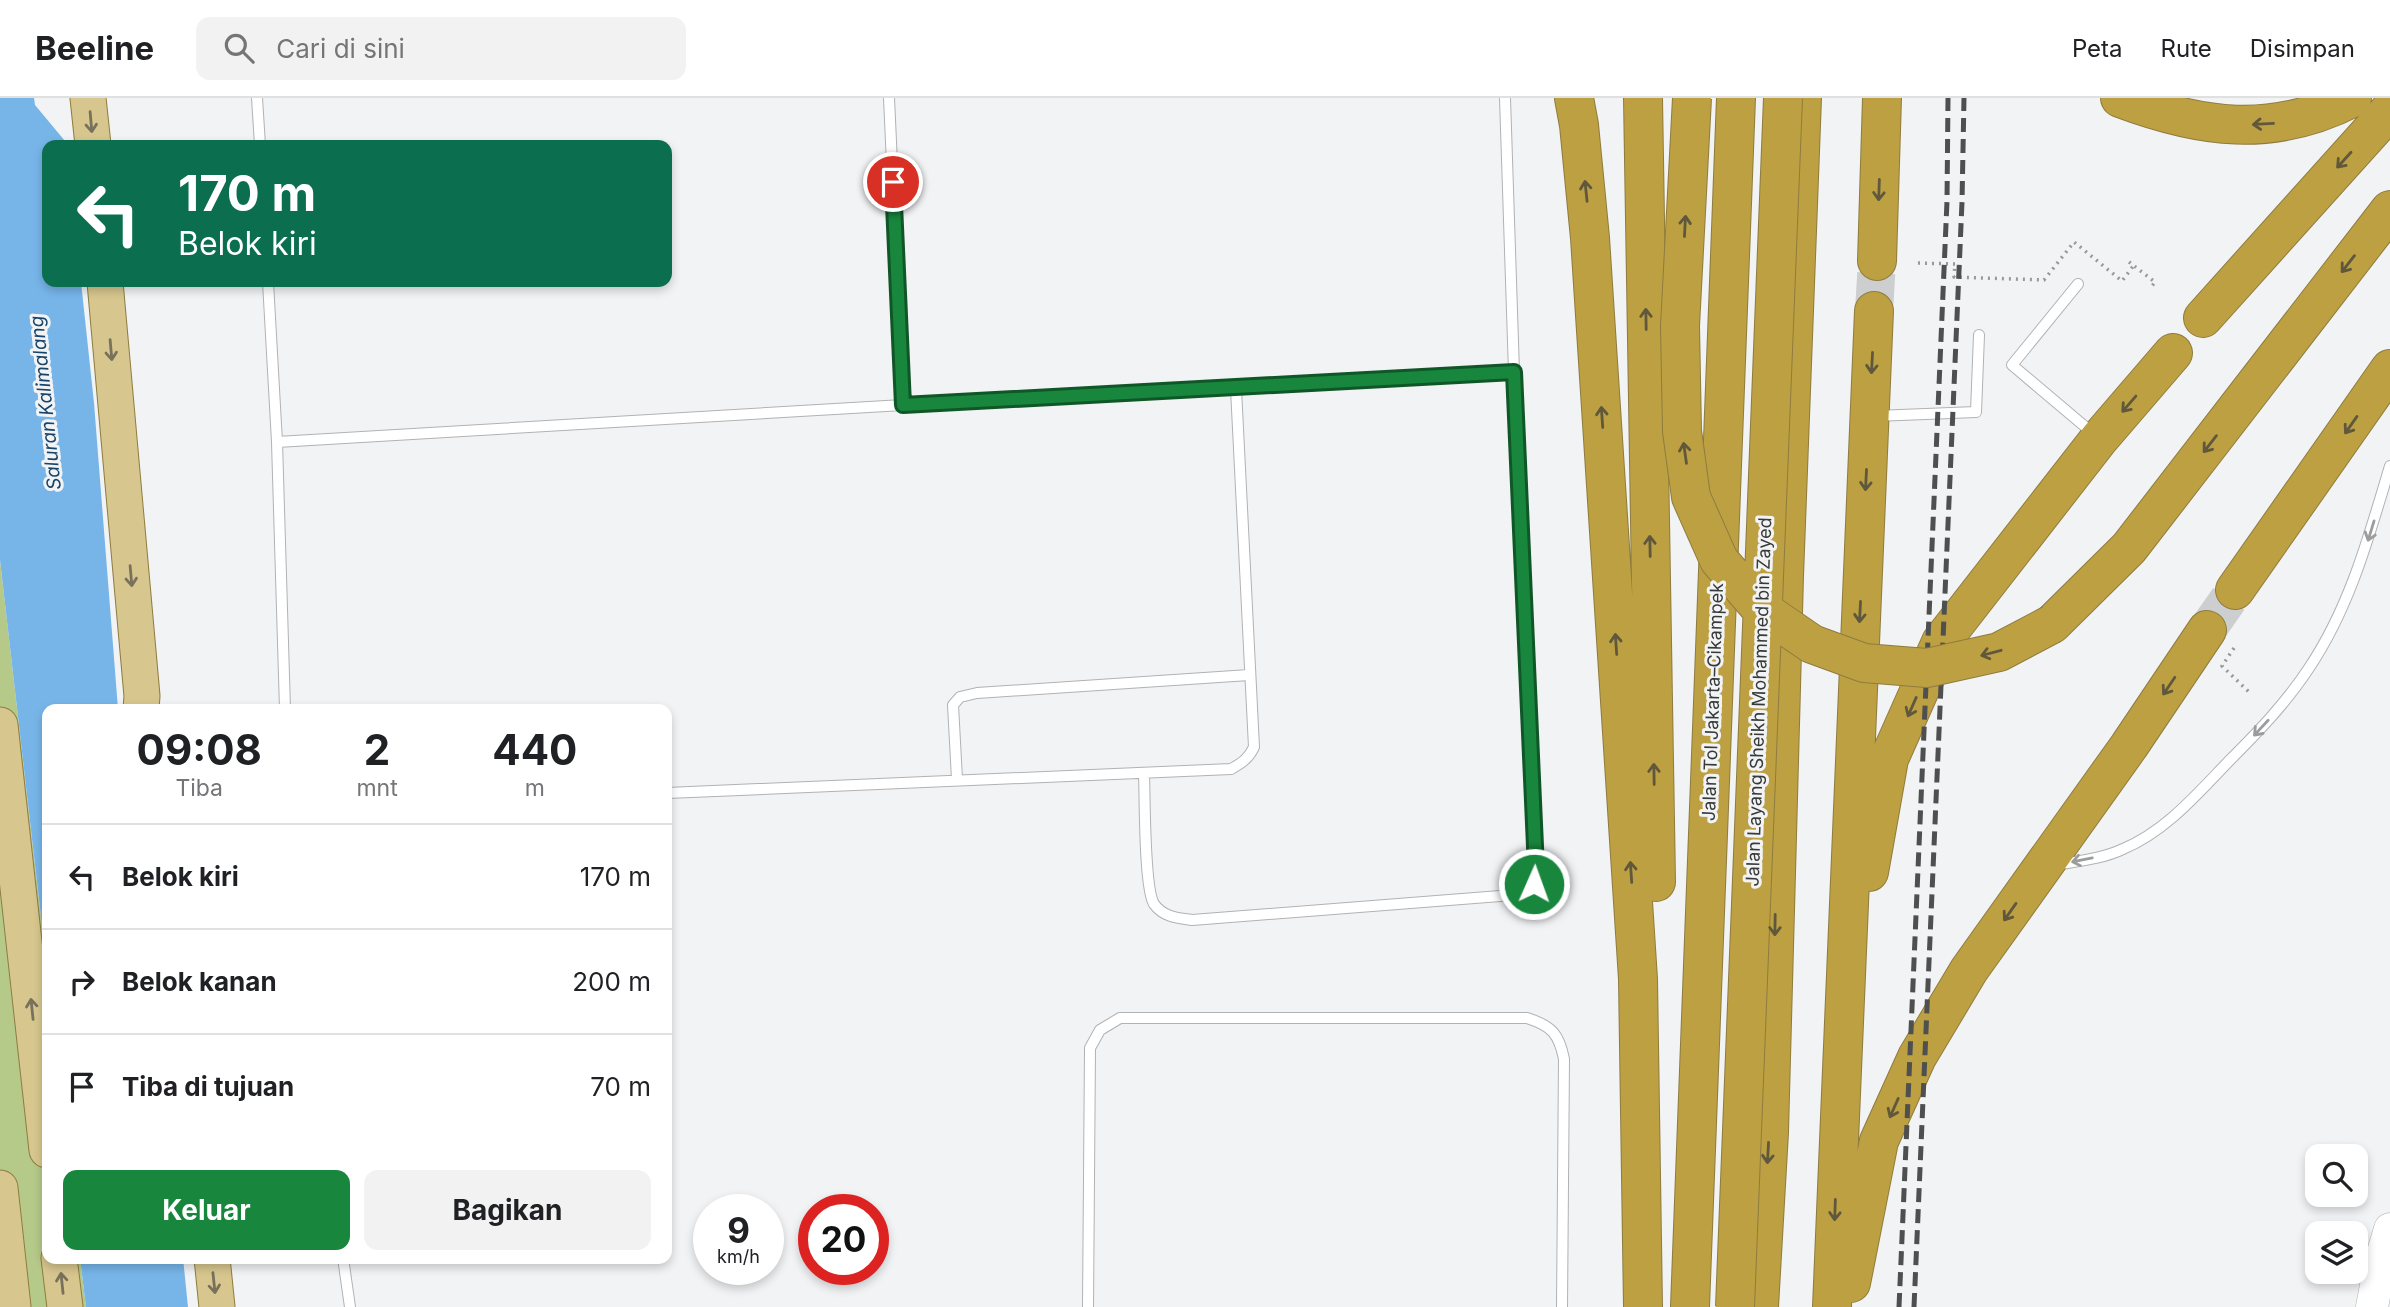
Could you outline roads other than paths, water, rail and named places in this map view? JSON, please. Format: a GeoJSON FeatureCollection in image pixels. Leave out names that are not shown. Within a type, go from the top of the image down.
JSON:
{"type":"FeatureCollection","features":[{"type":"Feature","properties":{"kind":"highway"},"geometry":{"type":"LineString","coordinates":[[1574,98],[1591,253],[1637,979],[1643,1307]]}},
{"type":"Feature","properties":{"kind":"highway"},"geometry":{"type":"LineString","coordinates":[[1643,98],[1658,1013],[1643,1307]]}},
{"type":"Feature","properties":{"kind":"highway"},"geometry":{"type":"LineString","coordinates":[[1692,98],[1680,326],[1682,431],[1690,497],[1719,559],[1761,609],[1812,644],[1864,663],[1927,668],[1999,652],[2052,624],[2129,548],[2390,210]]}},
{"type":"Feature","properties":{"kind":"highway","name":"Jalan Tol Jakarta–Cikampek"},"geometry":{"type":"LineString","coordinates":[[1690,1307],[1736,98]]}},
{"type":"Feature","properties":{"kind":"highway","name":"Jalan Layang Sheikh Mohammed bin Zayed"},"geometry":{"type":"LineString","coordinates":[[1713,1307],[1759,98]]}},
{"type":"Feature","properties":{"kind":"highway","name":"Jalan Layang Sheikh Mohammed bin Zayed"},"geometry":{"type":"LineString","coordinates":[[1735,1307],[1783,98]]}},
{"type":"Feature","properties":{"kind":"highway"},"geometry":{"type":"LineString","coordinates":[[1759,1307],[1769,1132],[1784,576],[1802,98]]}},
{"type":"Feature","properties":{"kind":"highway"},"geometry":{"type":"LineString","coordinates":[[1877,261],[1882,98]]}},
{"type":"Feature","properties":{"kind":"highway"},"geometry":{"type":"LineString","coordinates":[[2120,98],[2161,113],[2198,122],[2238,125],[2275,124],[2312,115],[2351,98]]}},
{"type":"Feature","properties":{"kind":"highway"},"geometry":{"type":"LineString","coordinates":[[2203,318],[2390,110]]}},
{"type":"Feature","properties":{"kind":"highway"},"geometry":{"type":"LineString","coordinates":[[1832,1307],[1874,310]]}},
{"type":"Feature","properties":{"kind":"highway"},"geometry":{"type":"LineString","coordinates":[[1843,1019],[1889,759],[1941,642],[2099,439],[2173,353]]}},
{"type":"Feature","properties":{"kind":"highway"},"geometry":{"type":"LineString","coordinates":[[2235,590],[2390,369]]}},
{"type":"Feature","properties":{"kind":"highway"},"geometry":{"type":"LineString","coordinates":[[1847,1307],[1880,1141],[1917,1057],[1963,980],[2129,746],[2221,639]]}},
{"type":"Feature","properties":{"kind":"main road"},"geometry":{"type":"LineString","coordinates":[[89,98],[93,140]]}},
{"type":"Feature","properties":{"kind":"main road"},"geometry":{"type":"LineString","coordinates":[[105,287],[143,704]]}},
{"type":"Feature","properties":{"kind":"main road"},"geometry":{"type":"LineString","coordinates":[[0,725],[42,1105]]}},
{"type":"Feature","properties":{"kind":"main road"},"geometry":{"type":"LineString","coordinates":[[0,1188],[13,1307]]}},
{"type":"Feature","properties":{"kind":"main road"},"geometry":{"type":"LineString","coordinates":[[60,1264],[65,1307]]}},
{"type":"Feature","properties":{"kind":"main road"},"geometry":{"type":"LineString","coordinates":[[213,1264],[217,1307]]}},
{"type":"Feature","properties":{"kind":"street"},"geometry":{"type":"LineString","coordinates":[[2372,1307],[2390,1229]]}},
{"type":"Feature","properties":{"kind":"lane"},"geometry":{"type":"LineString","coordinates":[[257,98],[260,140]]}},
{"type":"Feature","properties":{"kind":"lane"},"geometry":{"type":"LineString","coordinates":[[889,98],[903,405]]}},
{"type":"Feature","properties":{"kind":"lane"},"geometry":{"type":"LineString","coordinates":[[1144,774],[1148,882],[1153,903],[1166,915],[1192,920],[1513,895],[1527,892],[1534,884],[1536,869],[1505,98]]}},
{"type":"Feature","properties":{"kind":"lane"},"geometry":{"type":"LineString","coordinates":[[2078,284],[2012,365],[2099,439]]}},
{"type":"Feature","properties":{"kind":"lane"},"geometry":{"type":"LineString","coordinates":[[268,287],[277,442],[285,704]]}},
{"type":"Feature","properties":{"kind":"lane"},"geometry":{"type":"LineString","coordinates":[[1869,416],[1976,412],[1979,335]]}},
{"type":"Feature","properties":{"kind":"lane"},"geometry":{"type":"LineString","coordinates":[[277,442],[1514,372]]}},
{"type":"Feature","properties":{"kind":"lane"},"geometry":{"type":"LineString","coordinates":[[672,793],[1231,769],[1250,756],[1254,747],[1236,388]]}},
{"type":"Feature","properties":{"kind":"lane"},"geometry":{"type":"LineString","coordinates":[[2041,868],[2104,856],[2144,839],[2184,808],[2274,713],[2310,667],[2337,620],[2368,542],[2390,466]]}},
{"type":"Feature","properties":{"kind":"lane"},"geometry":{"type":"LineString","coordinates":[[957,779],[953,705],[960,697],[977,693],[1249,675]]}},
{"type":"Feature","properties":{"kind":"lane"},"geometry":{"type":"LineString","coordinates":[[1088,1307],[1090,1048],[1100,1030],[1120,1018],[1527,1018],[1543,1023],[1560,1038],[1564,1059],[1562,1307]]}},
{"type":"Feature","properties":{"kind":"lane"},"geometry":{"type":"LineString","coordinates":[[344,1264],[350,1307]]}},
{"type":"Feature","properties":{"kind":"water","name":"Saluran Kalimalang"},"geometry":{"type":"Polygon","coordinates":[[[0,98],[34,98],[35,105],[64,140],[42,140],[42,287],[82,287],[94,403],[118,704],[42,704],[42,925],[0,560],[0,98]]]}},
{"type":"Feature","properties":{"kind":"water"},"geometry":{"type":"Polygon","coordinates":[[[81,1264],[184,1264],[188,1307],[86,1307],[81,1264]]]}},
{"type":"Feature","properties":{"kind":"tunnel"},"geometry":{"type":"LineString","coordinates":[[1874,311],[1877,261]]}},
{"type":"Feature","properties":{"kind":"tunnel"},"geometry":{"type":"LineString","coordinates":[[2207,630],[2235,590]]}},
{"type":"Feature","properties":{"kind":"railway"},"geometry":{"type":"LineString","coordinates":[[1899,1307],[1947,201],[1948,98]]}},
{"type":"Feature","properties":{"kind":"railway"},"geometry":{"type":"LineString","coordinates":[[1914,1307],[1962,202],[1964,98]]}}]}
